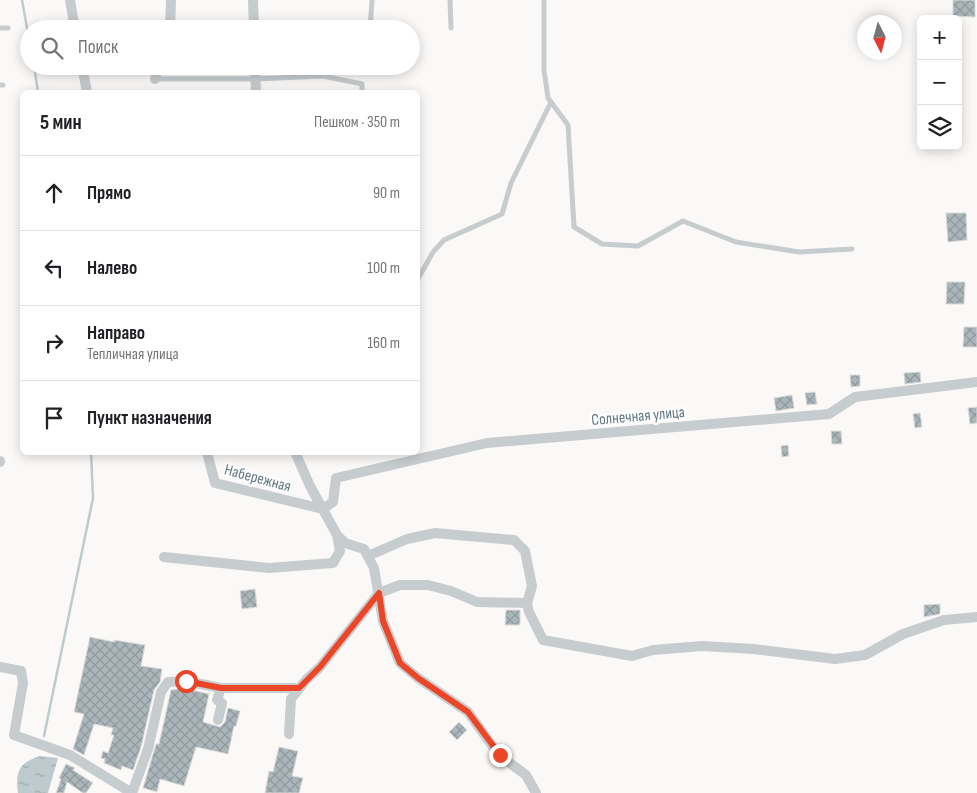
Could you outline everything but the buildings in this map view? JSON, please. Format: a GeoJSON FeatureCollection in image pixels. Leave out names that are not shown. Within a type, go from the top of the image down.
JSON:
{"type":"FeatureCollection","features":[{"type":"Feature","properties":{"kind":"street"},"geometry":{"type":"LineString","coordinates":[[70,0],[73,20]]}},
{"type":"Feature","properties":{"kind":"street"},"geometry":{"type":"LineString","coordinates":[[170,20],[171,0]]}},
{"type":"Feature","properties":{"kind":"street"},"geometry":{"type":"LineString","coordinates":[[253,0],[254,20]]}},
{"type":"Feature","properties":{"kind":"street"},"geometry":{"type":"LineString","coordinates":[[84,75],[87,90]]}},
{"type":"Feature","properties":{"kind":"street"},"geometry":{"type":"LineString","coordinates":[[155,79],[156,75]]}},
{"type":"Feature","properties":{"kind":"street"},"geometry":{"type":"LineString","coordinates":[[256,75],[256,90]]}},
{"type":"Feature","properties":{"kind":"street","name":"Солнечная улица"},"geometry":{"type":"LineString","coordinates":[[323,509],[333,502],[336,478],[487,443],[829,414],[855,397],[977,382]]}},
{"type":"Feature","properties":{"kind":"street","name":"Набережная"},"geometry":{"type":"LineString","coordinates":[[208,455],[215,483],[323,509]]}},
{"type":"Feature","properties":{"kind":"street"},"geometry":{"type":"LineString","coordinates":[[296,455],[337,535],[345,543],[364,549],[374,568],[383,621],[400,663],[418,678],[468,712],[500,755],[526,775],[536,793]]}},
{"type":"Feature","properties":{"kind":"street"},"geometry":{"type":"LineString","coordinates":[[368,556],[406,539],[435,533],[514,540],[525,551],[532,586],[527,603],[529,612],[543,640],[632,656],[654,650],[702,646],[754,649],[835,659],[865,655],[903,634],[944,620],[977,617]]}},
{"type":"Feature","properties":{"kind":"street"},"geometry":{"type":"LineString","coordinates":[[164,557],[269,568],[333,563],[340,552],[337,535]]}},
{"type":"Feature","properties":{"kind":"street"},"geometry":{"type":"LineString","coordinates":[[289,734],[290,699],[320,667],[379,593],[400,585],[428,585],[451,591],[477,602],[527,603]]}},
{"type":"Feature","properties":{"kind":"street"},"geometry":{"type":"LineString","coordinates":[[0,667],[21,671],[24,683],[14,735],[70,755],[132,793],[148,749],[162,692],[168,682],[186,681],[221,688],[299,688]]}},
{"type":"Feature","properties":{"kind":"street"},"geometry":{"type":"LineString","coordinates":[[218,720],[222,703],[217,700],[221,688]]}},
{"type":"Feature","properties":{"kind":"lane"},"geometry":{"type":"LineString","coordinates":[[371,20],[372,0]]}},
{"type":"Feature","properties":{"kind":"lane"},"geometry":{"type":"LineString","coordinates":[[450,0],[451,28]]}},
{"type":"Feature","properties":{"kind":"lane"},"geometry":{"type":"LineString","coordinates":[[544,0],[544,70],[548,98],[568,125],[574,227],[602,244],[638,246],[682,221],[745,244],[799,252],[852,249]]}},
{"type":"Feature","properties":{"kind":"lane"},"geometry":{"type":"LineString","coordinates":[[0,28],[8,28]]}},
{"type":"Feature","properties":{"kind":"lane"},"geometry":{"type":"LineString","coordinates":[[155,79],[256,79],[323,76],[362,84],[362,90]]}},
{"type":"Feature","properties":{"kind":"lane"},"geometry":{"type":"LineString","coordinates":[[420,275],[433,252],[444,240],[502,214],[511,182],[551,102]]}},
{"type":"Feature","properties":{"kind":"water"},"geometry":{"type":"Polygon","coordinates":[[[40,756],[58,758],[48,793],[18,793],[17,779],[20,769],[27,762],[40,756]]]}},
{"type":"Feature","properties":{"kind":"waterway"},"geometry":{"type":"LineString","coordinates":[[22,0],[26,20]]}},
{"type":"Feature","properties":{"kind":"waterway"},"geometry":{"type":"LineString","coordinates":[[35,75],[38,90]]}},
{"type":"Feature","properties":{"kind":"waterway"},"geometry":{"type":"LineString","coordinates":[[44,736],[93,498],[91,455]]}},
{"type":"Feature","properties":{"kind":"route"},"geometry":{"type":"LineString","coordinates":[[186,681],[221,688],[299,688],[320,667],[379,593],[383,621],[400,663],[418,678],[468,712],[500,755]]}}]}
